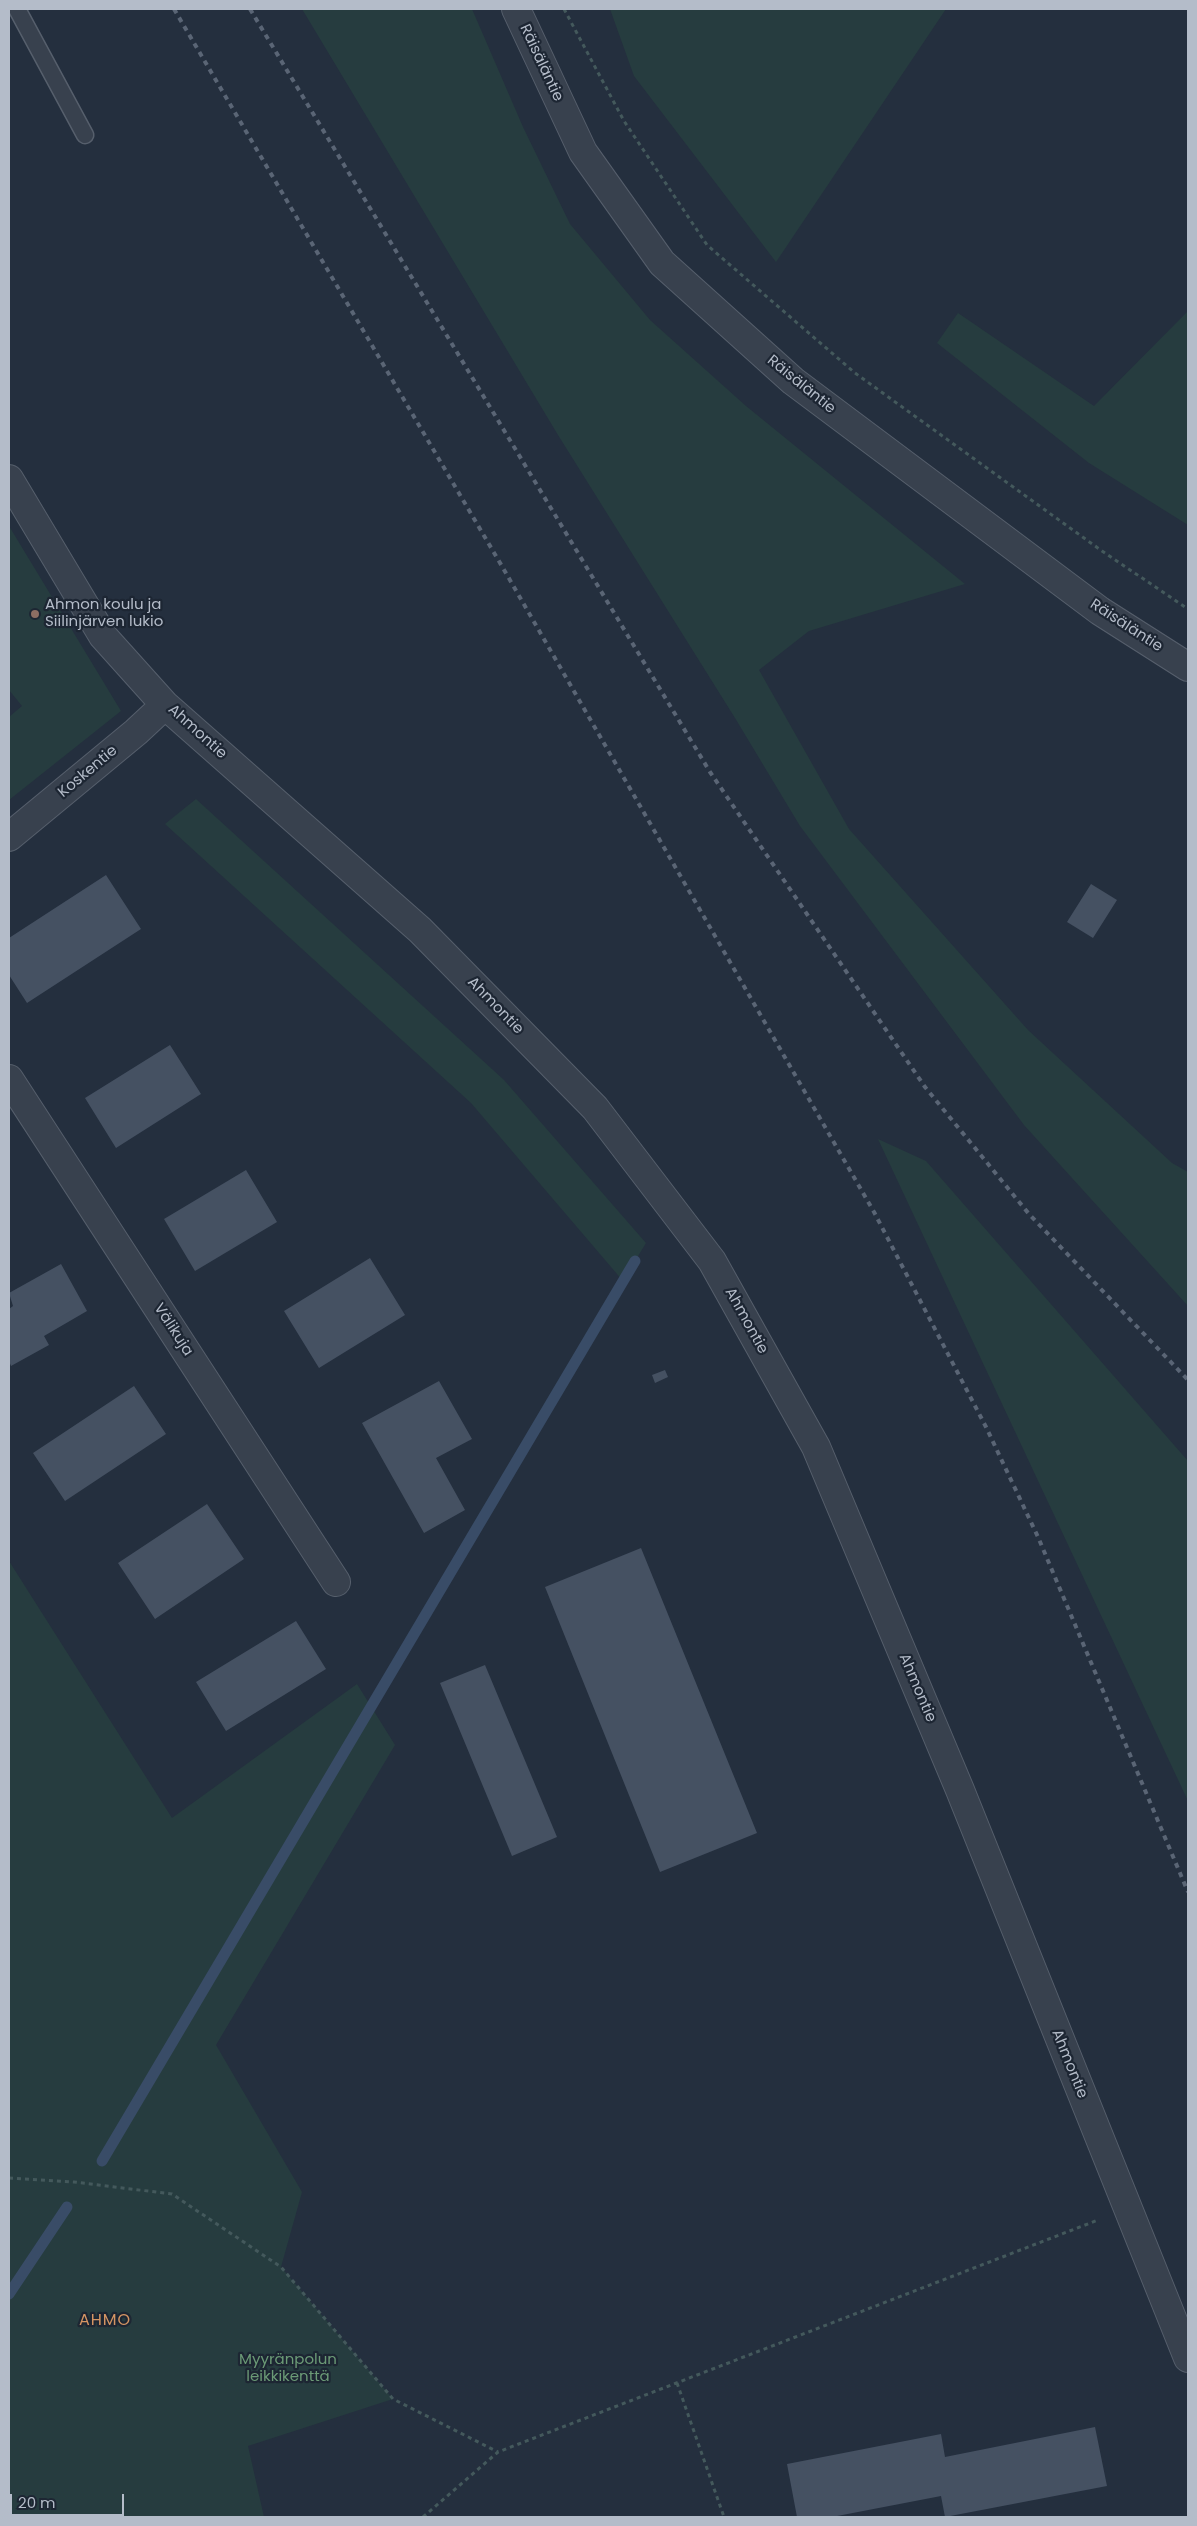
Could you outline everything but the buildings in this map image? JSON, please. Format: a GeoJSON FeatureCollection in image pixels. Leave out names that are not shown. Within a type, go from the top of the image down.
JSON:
{"type":"FeatureCollection","features":[{"type":"Feature","properties":{"kind":"street","name":"Räisäläntie"},"geometry":{"type":"LineString","coordinates":[[516,9],[583,152],[662,263],[793,381],[1100,611],[1188,667]]}},
{"type":"Feature","properties":{"kind":"street","name":"Ahmontie"},"geometry":{"type":"LineString","coordinates":[[9,479],[102,636],[165,705],[420,930],[595,1108],[712,1261],[816,1447],[960,1790],[1188,2358]]}},
{"type":"Feature","properties":{"kind":"street","name":"Koskentie"},"geometry":{"type":"LineString","coordinates":[[9,837],[136,732],[165,705]]}},
{"type":"Feature","properties":{"kind":"street","name":"Välikuja"},"geometry":{"type":"LineString","coordinates":[[9,1079],[336,1582]]}},
{"type":"Feature","properties":{"kind":"lane"},"geometry":{"type":"LineString","coordinates":[[18,9],[85,135]]}},
{"type":"Feature","properties":{"kind":"path"},"geometry":{"type":"LineString","coordinates":[[564,9],[624,121],[707,245],[856,373],[1102,550],[1188,609]]}},
{"type":"Feature","properties":{"kind":"path"},"geometry":{"type":"LineString","coordinates":[[9,2178],[74,2182],[172,2194],[280,2267],[393,2400],[498,2452]]}},
{"type":"Feature","properties":{"kind":"path"},"geometry":{"type":"LineString","coordinates":[[423,2517],[498,2452],[1127,2208]]}},
{"type":"Feature","properties":{"kind":"path"},"geometry":{"type":"LineString","coordinates":[[676,2383],[724,2517]]}},
{"type":"Feature","properties":{"kind":"green space"},"geometry":{"type":"Polygon","coordinates":[[[302,9],[472,9],[523,127],[570,224],[650,320],[746,406],[965,584],[809,631],[759,670],[849,829],[1028,1030],[1172,1163],[1188,1172],[1188,1306],[1024,1125],[800,826],[735,718],[558,435],[302,9]]]}},
{"type":"Feature","properties":{"kind":"green space"},"geometry":{"type":"Polygon","coordinates":[[[610,9],[946,9],[776,262],[634,76],[610,9]]]}},
{"type":"Feature","properties":{"kind":"green space"},"geometry":{"type":"Polygon","coordinates":[[[1188,311],[1188,525],[1089,463],[937,343],[958,313],[1094,406],[1188,311]]]}},
{"type":"Feature","properties":{"kind":"green space","name":"Ahmon koulu ja Siilinjärven lukio"},"geometry":{"type":"Polygon","coordinates":[[[9,526],[121,711],[9,800],[9,717],[22,706],[9,690],[9,526]]]}},
{"type":"Feature","properties":{"kind":"green space"},"geometry":{"type":"Polygon","coordinates":[[[196,799],[504,1080],[646,1243],[623,1281],[471,1103],[165,824],[196,799]]]}},
{"type":"Feature","properties":{"kind":"green space"},"geometry":{"type":"Polygon","coordinates":[[[878,1139],[926,1161],[1188,1461],[1188,1801],[878,1139]]]}},
{"type":"Feature","properties":{"kind":"green space","name":"Myyränpolun leikkikenttä"},"geometry":{"type":"Polygon","coordinates":[[[9,1561],[172,1818],[357,1684],[395,1745],[216,2045],[302,2192],[281,2267],[393,2399],[248,2446],[264,2517],[9,2517],[9,1561]]]}},
{"type":"Feature","properties":{"kind":"waterway"},"geometry":{"type":"LineString","coordinates":[[102,2161],[635,1261]]}},
{"type":"Feature","properties":{"kind":"waterway"},"geometry":{"type":"LineString","coordinates":[[9,2294],[67,2207]]}},
{"type":"Feature","properties":{"kind":"railway"},"geometry":{"type":"LineString","coordinates":[[174,9],[503,568],[874,1212],[986,1427],[1038,1537],[1188,1892]]}},
{"type":"Feature","properties":{"kind":"railway"},"geometry":{"type":"LineString","coordinates":[[250,9],[710,772],[925,1087],[1029,1214],[1188,1380]]}},
{"type":"Feature","properties":{"kind":"place","name":"Ahmon koulu ja Siilinjärven lukio"},"geometry":{"type":"Point","coordinates":[35,614]}},
{"type":"Feature","properties":{"kind":"district","name":"AHMO"},"geometry":{"type":"Point","coordinates":[105,2321]}}]}
